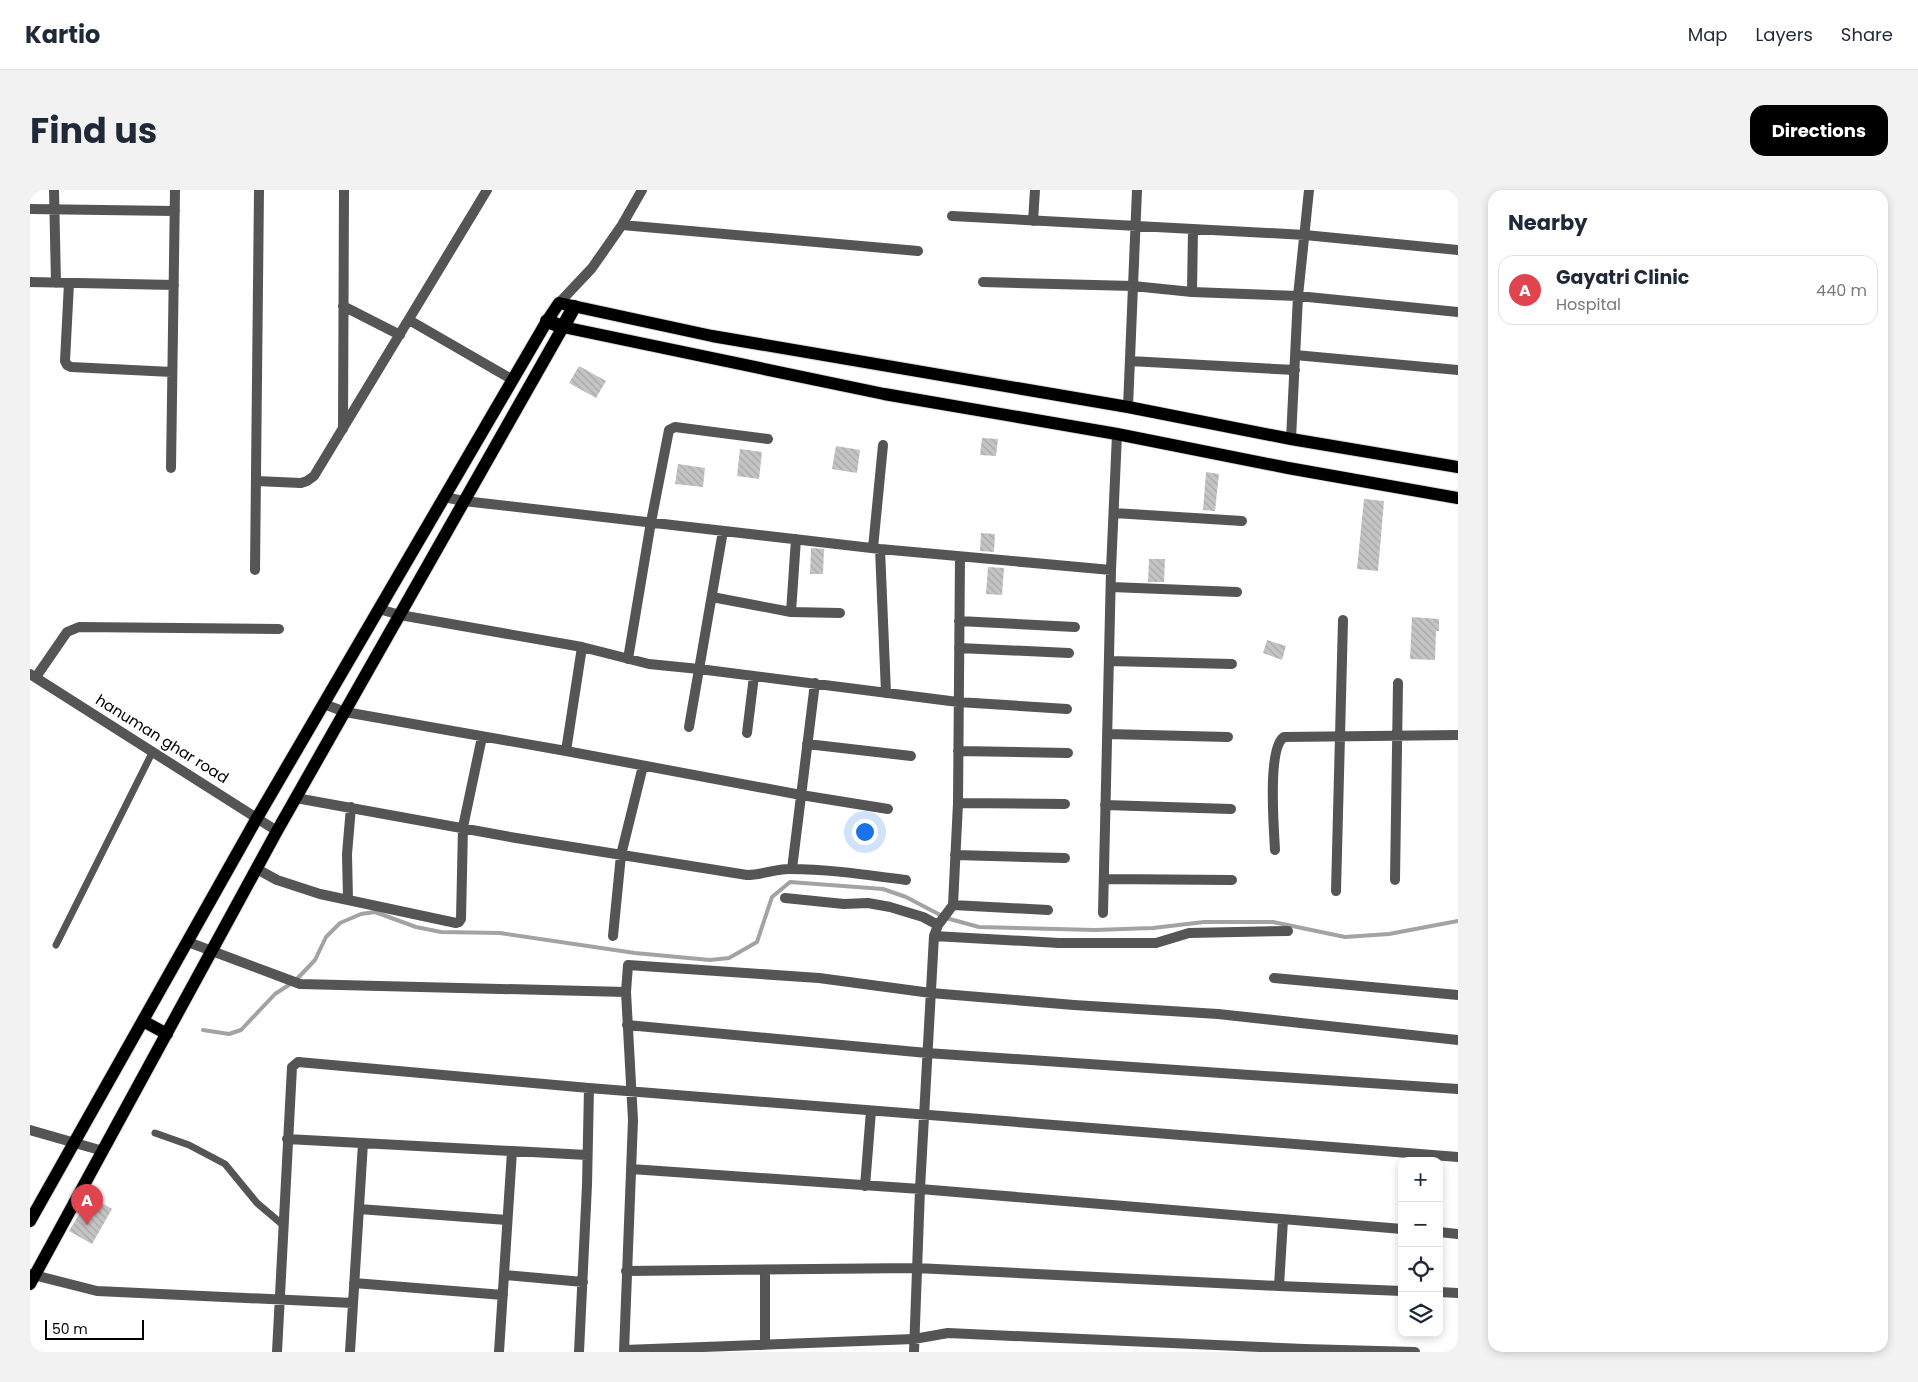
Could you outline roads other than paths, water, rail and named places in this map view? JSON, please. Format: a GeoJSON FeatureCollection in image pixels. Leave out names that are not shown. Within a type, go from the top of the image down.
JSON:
{"type":"FeatureCollection","features":[{"type":"Feature","properties":{"kind":"highway"},"geometry":{"type":"LineString","coordinates":[[547,321],[563,327],[574,306]]}},
{"type":"Feature","properties":{"kind":"main road"},"geometry":{"type":"LineString","coordinates":[[30,1221],[257,818],[512,380],[559,303],[712,336],[1128,406],[1291,439],[1458,467]]}},
{"type":"Feature","properties":{"kind":"main road"},"geometry":{"type":"LineString","coordinates":[[32,1278],[277,831],[563,327],[884,394],[1117,434],[1288,468],[1458,498]]}},
{"type":"Feature","properties":{"kind":"main road"},"geometry":{"type":"LineString","coordinates":[[143,1021],[167,1034]]}},
{"type":"Feature","properties":{"kind":"street"},"geometry":{"type":"LineString","coordinates":[[54,190],[56,282]]}},
{"type":"Feature","properties":{"kind":"street"},"geometry":{"type":"LineString","coordinates":[[171,468],[175,190]]}},
{"type":"Feature","properties":{"kind":"street"},"geometry":{"type":"LineString","coordinates":[[255,570],[259,190]]}},
{"type":"Feature","properties":{"kind":"street"},"geometry":{"type":"LineString","coordinates":[[342,429],[344,190]]}},
{"type":"Feature","properties":{"kind":"street"},"geometry":{"type":"LineString","coordinates":[[256,481],[301,483],[308,482],[314,476],[487,190]]}},
{"type":"Feature","properties":{"kind":"street"},"geometry":{"type":"LineString","coordinates":[[559,303],[583,279],[622,225],[642,190]]}},
{"type":"Feature","properties":{"kind":"street"},"geometry":{"type":"LineString","coordinates":[[1033,221],[1035,190]]}},
{"type":"Feature","properties":{"kind":"street"},"geometry":{"type":"LineString","coordinates":[[1128,406],[1138,190]]}},
{"type":"Feature","properties":{"kind":"street"},"geometry":{"type":"LineString","coordinates":[[1291,439],[1298,296],[1309,190]]}},
{"type":"Feature","properties":{"kind":"street"},"geometry":{"type":"LineString","coordinates":[[30,209],[175,211]]}},
{"type":"Feature","properties":{"kind":"street"},"geometry":{"type":"LineString","coordinates":[[952,216],[1304,235],[1458,250]]}},
{"type":"Feature","properties":{"kind":"street"},"geometry":{"type":"LineString","coordinates":[[622,225],[918,251]]}},
{"type":"Feature","properties":{"kind":"street"},"geometry":{"type":"LineString","coordinates":[[1192,292],[1193,229]]}},
{"type":"Feature","properties":{"kind":"street"},"geometry":{"type":"LineString","coordinates":[[574,306],[583,279]]}},
{"type":"Feature","properties":{"kind":"street"},"geometry":{"type":"LineString","coordinates":[[30,282],[174,285]]}},
{"type":"Feature","properties":{"kind":"street"},"geometry":{"type":"LineString","coordinates":[[983,282],[1133,286],[1192,292],[1298,296],[1458,312]]}},
{"type":"Feature","properties":{"kind":"street"},"geometry":{"type":"LineString","coordinates":[[69,283],[65,361],[67,365],[71,367],[172,372]]}},
{"type":"Feature","properties":{"kind":"street"},"geometry":{"type":"LineString","coordinates":[[343,306],[400,335]]}},
{"type":"Feature","properties":{"kind":"street"},"geometry":{"type":"LineString","coordinates":[[409,320],[512,380]]}},
{"type":"Feature","properties":{"kind":"street"},"geometry":{"type":"LineString","coordinates":[[1295,355],[1458,370]]}},
{"type":"Feature","properties":{"kind":"street"},"geometry":{"type":"LineString","coordinates":[[1130,362],[1295,370]]}},
{"type":"Feature","properties":{"kind":"street"},"geometry":{"type":"LineString","coordinates":[[628,659],[651,522],[669,430],[671,428],[768,439]]}},
{"type":"Feature","properties":{"kind":"street"},"geometry":{"type":"LineString","coordinates":[[1103,913],[1111,570],[1117,434]]}},
{"type":"Feature","properties":{"kind":"street"},"geometry":{"type":"LineString","coordinates":[[883,445],[876,548],[886,693]]}},
{"type":"Feature","properties":{"kind":"street"},"geometry":{"type":"LineString","coordinates":[[444,497],[464,501],[876,548],[1111,570]]}},
{"type":"Feature","properties":{"kind":"street"},"geometry":{"type":"LineString","coordinates":[[1114,513],[1242,521]]}},
{"type":"Feature","properties":{"kind":"street"},"geometry":{"type":"LineString","coordinates":[[689,727],[724,531]]}},
{"type":"Feature","properties":{"kind":"street"},"geometry":{"type":"LineString","coordinates":[[791,612],[796,539]]}},
{"type":"Feature","properties":{"kind":"street"},"geometry":{"type":"LineString","coordinates":[[914,1352],[923,1115],[934,936],[939,923],[950,908],[958,804],[960,557]]}},
{"type":"Feature","properties":{"kind":"street"},"geometry":{"type":"LineString","coordinates":[[1111,587],[1237,592]]}},
{"type":"Feature","properties":{"kind":"street"},"geometry":{"type":"LineString","coordinates":[[712,597],[791,612],[840,613]]}},
{"type":"Feature","properties":{"kind":"street"},"geometry":{"type":"LineString","coordinates":[[379,608],[400,615],[582,646],[649,664],[958,702],[1068,709]]}},
{"type":"Feature","properties":{"kind":"street"},"geometry":{"type":"LineString","coordinates":[[1336,891],[1342,620]]}},
{"type":"Feature","properties":{"kind":"street"},"geometry":{"type":"LineString","coordinates":[[959,622],[1075,626]]}},
{"type":"Feature","properties":{"kind":"street"},"geometry":{"type":"LineString","coordinates":[[33,675],[67,632],[79,627],[279,629]]}},
{"type":"Feature","properties":{"kind":"street"},"geometry":{"type":"LineString","coordinates":[[566,750],[582,646]]}},
{"type":"Feature","properties":{"kind":"street"},"geometry":{"type":"LineString","coordinates":[[959,648],[1069,653]]}},
{"type":"Feature","properties":{"kind":"street"},"geometry":{"type":"LineString","coordinates":[[1109,662],[1232,664]]}},
{"type":"Feature","properties":{"kind":"street","name":"hanuman ghar road"},"geometry":{"type":"LineString","coordinates":[[33,675],[277,831]]}},
{"type":"Feature","properties":{"kind":"street"},"geometry":{"type":"LineString","coordinates":[[747,733],[754,676]]}},
{"type":"Feature","properties":{"kind":"street"},"geometry":{"type":"LineString","coordinates":[[1395,880],[1399,736],[1398,683]]}},
{"type":"Feature","properties":{"kind":"street"},"geometry":{"type":"LineString","coordinates":[[792,869],[815,684]]}},
{"type":"Feature","properties":{"kind":"street"},"geometry":{"type":"LineString","coordinates":[[324,704],[345,712],[566,750],[801,795],[888,809]]}},
{"type":"Feature","properties":{"kind":"street"},"geometry":{"type":"LineString","coordinates":[[1107,734],[1228,737]]}},
{"type":"Feature","properties":{"kind":"street"},"geometry":{"type":"LineString","coordinates":[[1275,850],[1273,766],[1279,742],[1284,737],[1458,735]]}},
{"type":"Feature","properties":{"kind":"street"},"geometry":{"type":"LineString","coordinates":[[257,869],[297,888],[456,923],[459,922],[461,919],[464,827],[482,737]]}},
{"type":"Feature","properties":{"kind":"street"},"geometry":{"type":"LineString","coordinates":[[807,744],[911,756]]}},
{"type":"Feature","properties":{"kind":"street"},"geometry":{"type":"LineString","coordinates":[[958,751],[1068,753]]}},
{"type":"Feature","properties":{"kind":"street"},"geometry":{"type":"LineString","coordinates":[[613,936],[621,855],[643,766]]}},
{"type":"Feature","properties":{"kind":"street"},"geometry":{"type":"LineString","coordinates":[[296,798],[747,875],[792,869],[842,871],[906,880]]}},
{"type":"Feature","properties":{"kind":"street"},"geometry":{"type":"LineString","coordinates":[[958,804],[1065,804]]}},
{"type":"Feature","properties":{"kind":"street"},"geometry":{"type":"LineString","coordinates":[[1106,805],[1231,808]]}},
{"type":"Feature","properties":{"kind":"street"},"geometry":{"type":"LineString","coordinates":[[348,900],[346,854],[351,807]]}},
{"type":"Feature","properties":{"kind":"street"},"geometry":{"type":"LineString","coordinates":[[955,855],[1065,858]]}},
{"type":"Feature","properties":{"kind":"street"},"geometry":{"type":"LineString","coordinates":[[1104,879],[1232,880]]}},
{"type":"Feature","properties":{"kind":"street"},"geometry":{"type":"LineString","coordinates":[[785,898],[844,904],[868,903],[890,906],[939,923]]}},
{"type":"Feature","properties":{"kind":"street"},"geometry":{"type":"LineString","coordinates":[[950,908],[1048,910]]}},
{"type":"Feature","properties":{"kind":"street"},"geometry":{"type":"LineString","coordinates":[[934,936],[1059,944],[1156,943],[1189,933],[1288,931]]}},
{"type":"Feature","properties":{"kind":"street"},"geometry":{"type":"LineString","coordinates":[[188,942],[300,984],[626,992]]}},
{"type":"Feature","properties":{"kind":"street"},"geometry":{"type":"LineString","coordinates":[[1415,1352],[1268,1350],[948,1333],[914,1339],[624,1351],[633,1120],[627,1025],[627,967],[630,964],[819,978],[931,993],[1074,1005],[1218,1014],[1458,1040]]}},
{"type":"Feature","properties":{"kind":"street"},"geometry":{"type":"LineString","coordinates":[[1274,978],[1458,995]]}},
{"type":"Feature","properties":{"kind":"street"},"geometry":{"type":"LineString","coordinates":[[627,1025],[927,1052],[1458,1089]]}},
{"type":"Feature","properties":{"kind":"street"},"geometry":{"type":"LineString","coordinates":[[277,1352],[292,1067],[298,1062],[1419,1157]]}},
{"type":"Feature","properties":{"kind":"street"},"geometry":{"type":"LineString","coordinates":[[578,1352],[583,1282],[589,1088]]}},
{"type":"Feature","properties":{"kind":"street"},"geometry":{"type":"LineString","coordinates":[[865,1186],[871,1111]]}},
{"type":"Feature","properties":{"kind":"street"},"geometry":{"type":"LineString","coordinates":[[30,1130],[103,1151]]}},
{"type":"Feature","properties":{"kind":"street"},"geometry":{"type":"LineString","coordinates":[[287,1139],[587,1155]]}},
{"type":"Feature","properties":{"kind":"street"},"geometry":{"type":"LineString","coordinates":[[350,1352],[363,1143]]}},
{"type":"Feature","properties":{"kind":"street"},"geometry":{"type":"LineString","coordinates":[[499,1352],[512,1151]]}},
{"type":"Feature","properties":{"kind":"street"},"geometry":{"type":"LineString","coordinates":[[1443,1157],[1458,1157]]}},
{"type":"Feature","properties":{"kind":"street"},"geometry":{"type":"LineString","coordinates":[[630,1169],[920,1190],[1398,1229]]}},
{"type":"Feature","properties":{"kind":"street"},"geometry":{"type":"LineString","coordinates":[[359,1209],[507,1220]]}},
{"type":"Feature","properties":{"kind":"street"},"geometry":{"type":"LineString","coordinates":[[1280,1286],[1283,1220]]}},
{"type":"Feature","properties":{"kind":"street"},"geometry":{"type":"LineString","coordinates":[[1443,1232],[1458,1234]]}},
{"type":"Feature","properties":{"kind":"street"},"geometry":{"type":"LineString","coordinates":[[626,1271],[916,1268],[1398,1291]]}},
{"type":"Feature","properties":{"kind":"street"},"geometry":{"type":"LineString","coordinates":[[765,1345],[766,1270]]}},
{"type":"Feature","properties":{"kind":"street"},"geometry":{"type":"LineString","coordinates":[[505,1274],[583,1282]]}},
{"type":"Feature","properties":{"kind":"street"},"geometry":{"type":"LineString","coordinates":[[32,1278],[97,1291],[353,1303]]}},
{"type":"Feature","properties":{"kind":"street"},"geometry":{"type":"LineString","coordinates":[[354,1283],[502,1295]]}},
{"type":"Feature","properties":{"kind":"street"},"geometry":{"type":"LineString","coordinates":[[1443,1292],[1458,1293]]}},
{"type":"Feature","properties":{"kind":"lane"},"geometry":{"type":"LineString","coordinates":[[56,946],[153,751]]}},
{"type":"Feature","properties":{"kind":"lane"},"geometry":{"type":"LineString","coordinates":[[155,1133],[189,1145],[224,1164],[257,1203],[283,1225]]}},
{"type":"Feature","properties":{"kind":"waterway"},"geometry":{"type":"LineString","coordinates":[[203,1030],[229,1034],[241,1030],[275,994],[295,981],[315,960],[326,937],[340,923],[361,914],[375,912],[416,927],[441,932],[500,933],[635,953],[710,960],[729,958],[757,942],[772,897],[790,882],[883,889],[906,897],[946,918],[979,927],[1095,930],[1153,928],[1204,922],[1273,922],[1345,937],[1389,934],[1458,921]]}},
{"type":"Feature","properties":{"kind":"place","name":"Gayatri Clinic"},"geometry":{"type":"Point","coordinates":[87,1225]}}]}
